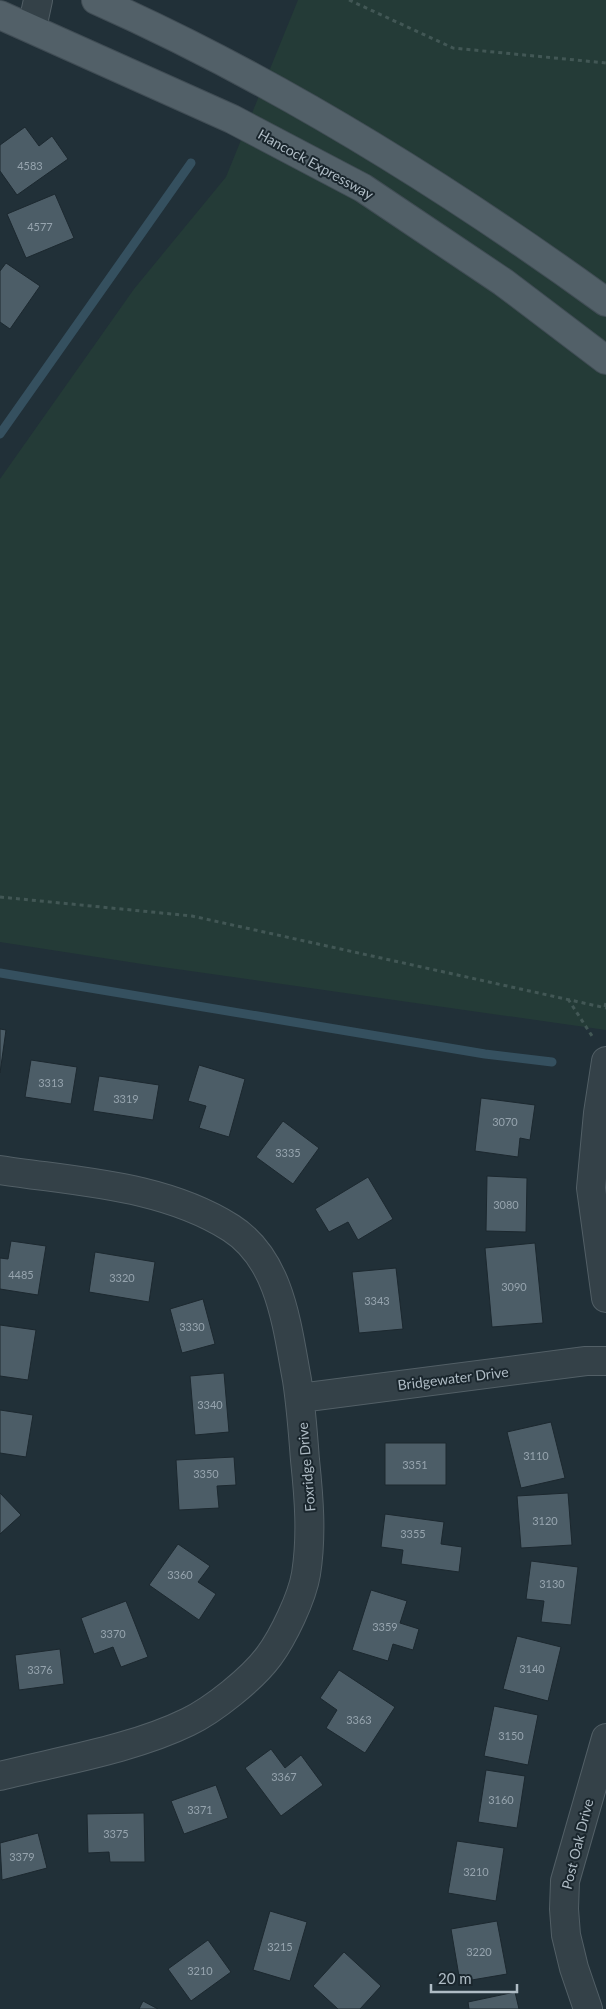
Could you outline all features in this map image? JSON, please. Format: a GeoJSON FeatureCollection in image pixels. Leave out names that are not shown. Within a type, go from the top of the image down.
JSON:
{"type":"FeatureCollection","features":[{"type":"Feature","properties":{"kind":"main road"},"geometry":{"type":"LineString","coordinates":[[96,0],[132,16],[296,100],[438,186],[548,260],[606,302]]}},
{"type":"Feature","properties":{"kind":"main road","name":"Hancock Expressway"},"geometry":{"type":"LineString","coordinates":[[0,15],[232,119],[363,188],[503,282],[606,360]]}},
{"type":"Feature","properties":{"kind":"street"},"geometry":{"type":"LineString","coordinates":[[32,28],[38,0]]}},
{"type":"Feature","properties":{"kind":"street"},"geometry":{"type":"LineString","coordinates":[[601,1051],[598,1113],[591,1188],[606,1298]]}},
{"type":"Feature","properties":{"kind":"street","name":"Foxridge Drive"},"geometry":{"type":"LineString","coordinates":[[0,1170],[147,1192],[186,1205],[233,1229],[256,1250],[272,1278],[284,1310],[300,1398],[311,1522],[306,1577],[292,1614],[269,1656],[230,1695],[188,1722],[136,1742],[0,1776]]}},
{"type":"Feature","properties":{"kind":"street","name":"Bridgewater Drive"},"geometry":{"type":"LineString","coordinates":[[300,1398],[586,1361],[606,1361]]}},
{"type":"Feature","properties":{"kind":"street","name":"Post Oak Drive"},"geometry":{"type":"LineString","coordinates":[[588,2009],[574,1968],[566,1935],[564,1909],[565,1882],[606,1738]]}},
{"type":"Feature","properties":{"kind":"path"},"geometry":{"type":"LineString","coordinates":[[349,0],[453,48],[606,63]]}},
{"type":"Feature","properties":{"kind":"path"},"geometry":{"type":"LineString","coordinates":[[0,897],[192,916],[606,1008],[606,1002]]}},
{"type":"Feature","properties":{"kind":"path"},"geometry":{"type":"LineString","coordinates":[[568,999],[601,1051]]}},
{"type":"Feature","properties":{"kind":"green space"},"geometry":{"type":"Polygon","coordinates":[[[298,0],[606,0],[606,1030],[0,942],[0,479],[134,289],[226,177],[298,0]]]}},
{"type":"Feature","properties":{"kind":"building"},"geometry":{"type":"Polygon","coordinates":[[[25,127],[39,146],[52,136],[68,159],[17,195],[0,171],[0,145],[25,127]]]}},
{"type":"Feature","properties":{"kind":"building"},"geometry":{"type":"Polygon","coordinates":[[[55,194],[74,238],[26,258],[7,214],[55,194]]]}},
{"type":"Feature","properties":{"kind":"building"},"geometry":{"type":"Polygon","coordinates":[[[6,263],[40,286],[10,329],[0,322],[0,271],[6,263]]]}},
{"type":"Feature","properties":{"kind":"building"},"geometry":{"type":"Polygon","coordinates":[[[0,1029],[6,1030],[0,1073],[0,1029]]]}},
{"type":"Feature","properties":{"kind":"building"},"geometry":{"type":"Polygon","coordinates":[[[31,1060],[77,1067],[71,1104],[25,1097],[31,1060]]]}},
{"type":"Feature","properties":{"kind":"building"},"geometry":{"type":"Polygon","coordinates":[[[199,1065],[245,1079],[229,1137],[199,1128],[206,1106],[188,1101],[199,1065]]]}},
{"type":"Feature","properties":{"kind":"building"},"geometry":{"type":"Polygon","coordinates":[[[99,1076],[159,1085],[153,1120],[93,1111],[99,1076]]]}},
{"type":"Feature","properties":{"kind":"building"},"geometry":{"type":"Polygon","coordinates":[[[481,1098],[535,1105],[530,1140],[520,1138],[518,1157],[475,1151],[481,1098]]]}},
{"type":"Feature","properties":{"kind":"building"},"geometry":{"type":"Polygon","coordinates":[[[283,1121],[319,1148],[293,1184],[256,1157],[283,1121]]]}},
{"type":"Feature","properties":{"kind":"building"},"geometry":{"type":"Polygon","coordinates":[[[487,1176],[527,1178],[526,1232],[486,1231],[487,1176]]]}},
{"type":"Feature","properties":{"kind":"building"},"geometry":{"type":"Polygon","coordinates":[[[368,1177],[393,1219],[358,1240],[348,1222],[329,1232],[315,1209],[368,1177]]]}},
{"type":"Feature","properties":{"kind":"building"},"geometry":{"type":"Polygon","coordinates":[[[11,1241],[46,1246],[38,1295],[0,1289],[0,1258],[8,1259],[11,1241]]]}},
{"type":"Feature","properties":{"kind":"building"},"geometry":{"type":"Polygon","coordinates":[[[535,1243],[543,1323],[492,1327],[485,1248],[535,1243]]]}},
{"type":"Feature","properties":{"kind":"building"},"geometry":{"type":"Polygon","coordinates":[[[95,1252],[155,1262],[149,1302],[89,1292],[95,1252]]]}},
{"type":"Feature","properties":{"kind":"building"},"geometry":{"type":"Polygon","coordinates":[[[396,1268],[403,1329],[359,1333],[352,1272],[396,1268]]]}},
{"type":"Feature","properties":{"kind":"building"},"geometry":{"type":"Polygon","coordinates":[[[203,1299],[215,1344],[182,1353],[170,1309],[203,1299]]]}},
{"type":"Feature","properties":{"kind":"building"},"geometry":{"type":"Polygon","coordinates":[[[0,1325],[36,1330],[28,1380],[0,1376],[0,1325]]]}},
{"type":"Feature","properties":{"kind":"building"},"geometry":{"type":"Polygon","coordinates":[[[224,1373],[229,1432],[195,1435],[190,1376],[224,1373]]]}},
{"type":"Feature","properties":{"kind":"building"},"geometry":{"type":"Polygon","coordinates":[[[0,1410],[33,1415],[26,1457],[0,1453],[0,1410]]]}},
{"type":"Feature","properties":{"kind":"building"},"geometry":{"type":"Polygon","coordinates":[[[551,1422],[565,1478],[521,1488],[507,1432],[551,1422]]]}},
{"type":"Feature","properties":{"kind":"building"},"geometry":{"type":"Polygon","coordinates":[[[385,1443],[446,1443],[446,1485],[385,1485],[385,1443]]]}},
{"type":"Feature","properties":{"kind":"building"},"geometry":{"type":"Polygon","coordinates":[[[234,1457],[236,1485],[217,1486],[219,1508],[179,1510],[176,1460],[234,1457]]]}},
{"type":"Feature","properties":{"kind":"building"},"geometry":{"type":"Polygon","coordinates":[[[0,1493],[21,1515],[0,1534],[0,1493]]]}},
{"type":"Feature","properties":{"kind":"building"},"geometry":{"type":"Polygon","coordinates":[[[568,1493],[572,1545],[521,1548],[517,1496],[568,1493]]]}},
{"type":"Feature","properties":{"kind":"building"},"geometry":{"type":"Polygon","coordinates":[[[385,1514],[444,1522],[441,1544],[462,1547],[459,1572],[401,1564],[403,1550],[381,1547],[385,1514]]]}},
{"type":"Feature","properties":{"kind":"building"},"geometry":{"type":"Polygon","coordinates":[[[178,1544],[210,1566],[198,1582],[216,1594],[199,1620],[149,1585],[178,1544]]]}},
{"type":"Feature","properties":{"kind":"building"},"geometry":{"type":"Polygon","coordinates":[[[531,1561],[578,1567],[571,1625],[541,1622],[544,1601],[526,1599],[531,1561]]]}},
{"type":"Feature","properties":{"kind":"building"},"geometry":{"type":"Polygon","coordinates":[[[371,1590],[407,1601],[400,1623],[419,1629],[413,1650],[393,1644],[388,1661],[352,1650],[371,1590]]]}},
{"type":"Feature","properties":{"kind":"building"},"geometry":{"type":"Polygon","coordinates":[[[126,1601],[148,1657],[121,1667],[113,1647],[94,1654],[81,1618],[126,1601]]]}},
{"type":"Feature","properties":{"kind":"building"},"geometry":{"type":"Polygon","coordinates":[[[517,1636],[561,1647],[548,1701],[503,1689],[517,1636]]]}},
{"type":"Feature","properties":{"kind":"building"},"geometry":{"type":"Polygon","coordinates":[[[60,1649],[64,1684],[19,1690],[15,1655],[60,1649]]]}},
{"type":"Feature","properties":{"kind":"building"},"geometry":{"type":"Polygon","coordinates":[[[339,1670],[395,1707],[365,1753],[326,1728],[337,1710],[320,1698],[339,1670]]]}},
{"type":"Feature","properties":{"kind":"building"},"geometry":{"type":"Polygon","coordinates":[[[494,1706],[538,1715],[528,1765],[484,1756],[494,1706]]]}},
{"type":"Feature","properties":{"kind":"building"},"geometry":{"type":"Polygon","coordinates":[[[271,1749],[285,1768],[301,1755],[323,1785],[281,1816],[245,1768],[271,1749]]]}},
{"type":"Feature","properties":{"kind":"building"},"geometry":{"type":"Polygon","coordinates":[[[486,1770],[525,1776],[517,1828],[478,1822],[486,1770]]]}},
{"type":"Feature","properties":{"kind":"building"},"geometry":{"type":"Polygon","coordinates":[[[216,1785],[228,1818],[184,1834],[171,1801],[216,1785]]]}},
{"type":"Feature","properties":{"kind":"building"},"geometry":{"type":"Polygon","coordinates":[[[144,1813],[145,1862],[110,1862],[109,1852],[88,1853],[87,1814],[144,1813]]]}},
{"type":"Feature","properties":{"kind":"building"},"geometry":{"type":"Polygon","coordinates":[[[38,1833],[47,1868],[2,1880],[0,1843],[38,1833]]]}},
{"type":"Feature","properties":{"kind":"building"},"geometry":{"type":"Polygon","coordinates":[[[457,1841],[504,1848],[496,1901],[448,1893],[457,1841]]]}},
{"type":"Feature","properties":{"kind":"building"},"geometry":{"type":"Polygon","coordinates":[[[270,1911],[307,1922],[290,1981],[253,1970],[270,1911]]]}},
{"type":"Feature","properties":{"kind":"building"},"geometry":{"type":"Polygon","coordinates":[[[497,1921],[507,1974],[460,1982],[451,1929],[497,1921]]]}},
{"type":"Feature","properties":{"kind":"building"},"geometry":{"type":"Polygon","coordinates":[[[208,1940],[231,1972],[191,2001],[168,1969],[208,1940]]]}},
{"type":"Feature","properties":{"kind":"building"},"geometry":{"type":"Polygon","coordinates":[[[344,1952],[381,1986],[360,2009],[338,2009],[313,1986],[344,1952]]]}},
{"type":"Feature","properties":{"kind":"building"},"geometry":{"type":"Polygon","coordinates":[[[515,1992],[519,2009],[469,2009],[468,2002],[515,1992]]]}},
{"type":"Feature","properties":{"kind":"building"},"geometry":{"type":"Polygon","coordinates":[[[143,2001],[158,2009],[139,2009],[143,2001]]]}},
{"type":"Feature","properties":{"kind":"waterway"},"geometry":{"type":"LineString","coordinates":[[0,434],[191,163]]}},
{"type":"Feature","properties":{"kind":"waterway"},"geometry":{"type":"LineString","coordinates":[[0,973],[485,1054],[552,1062]]}}]}
